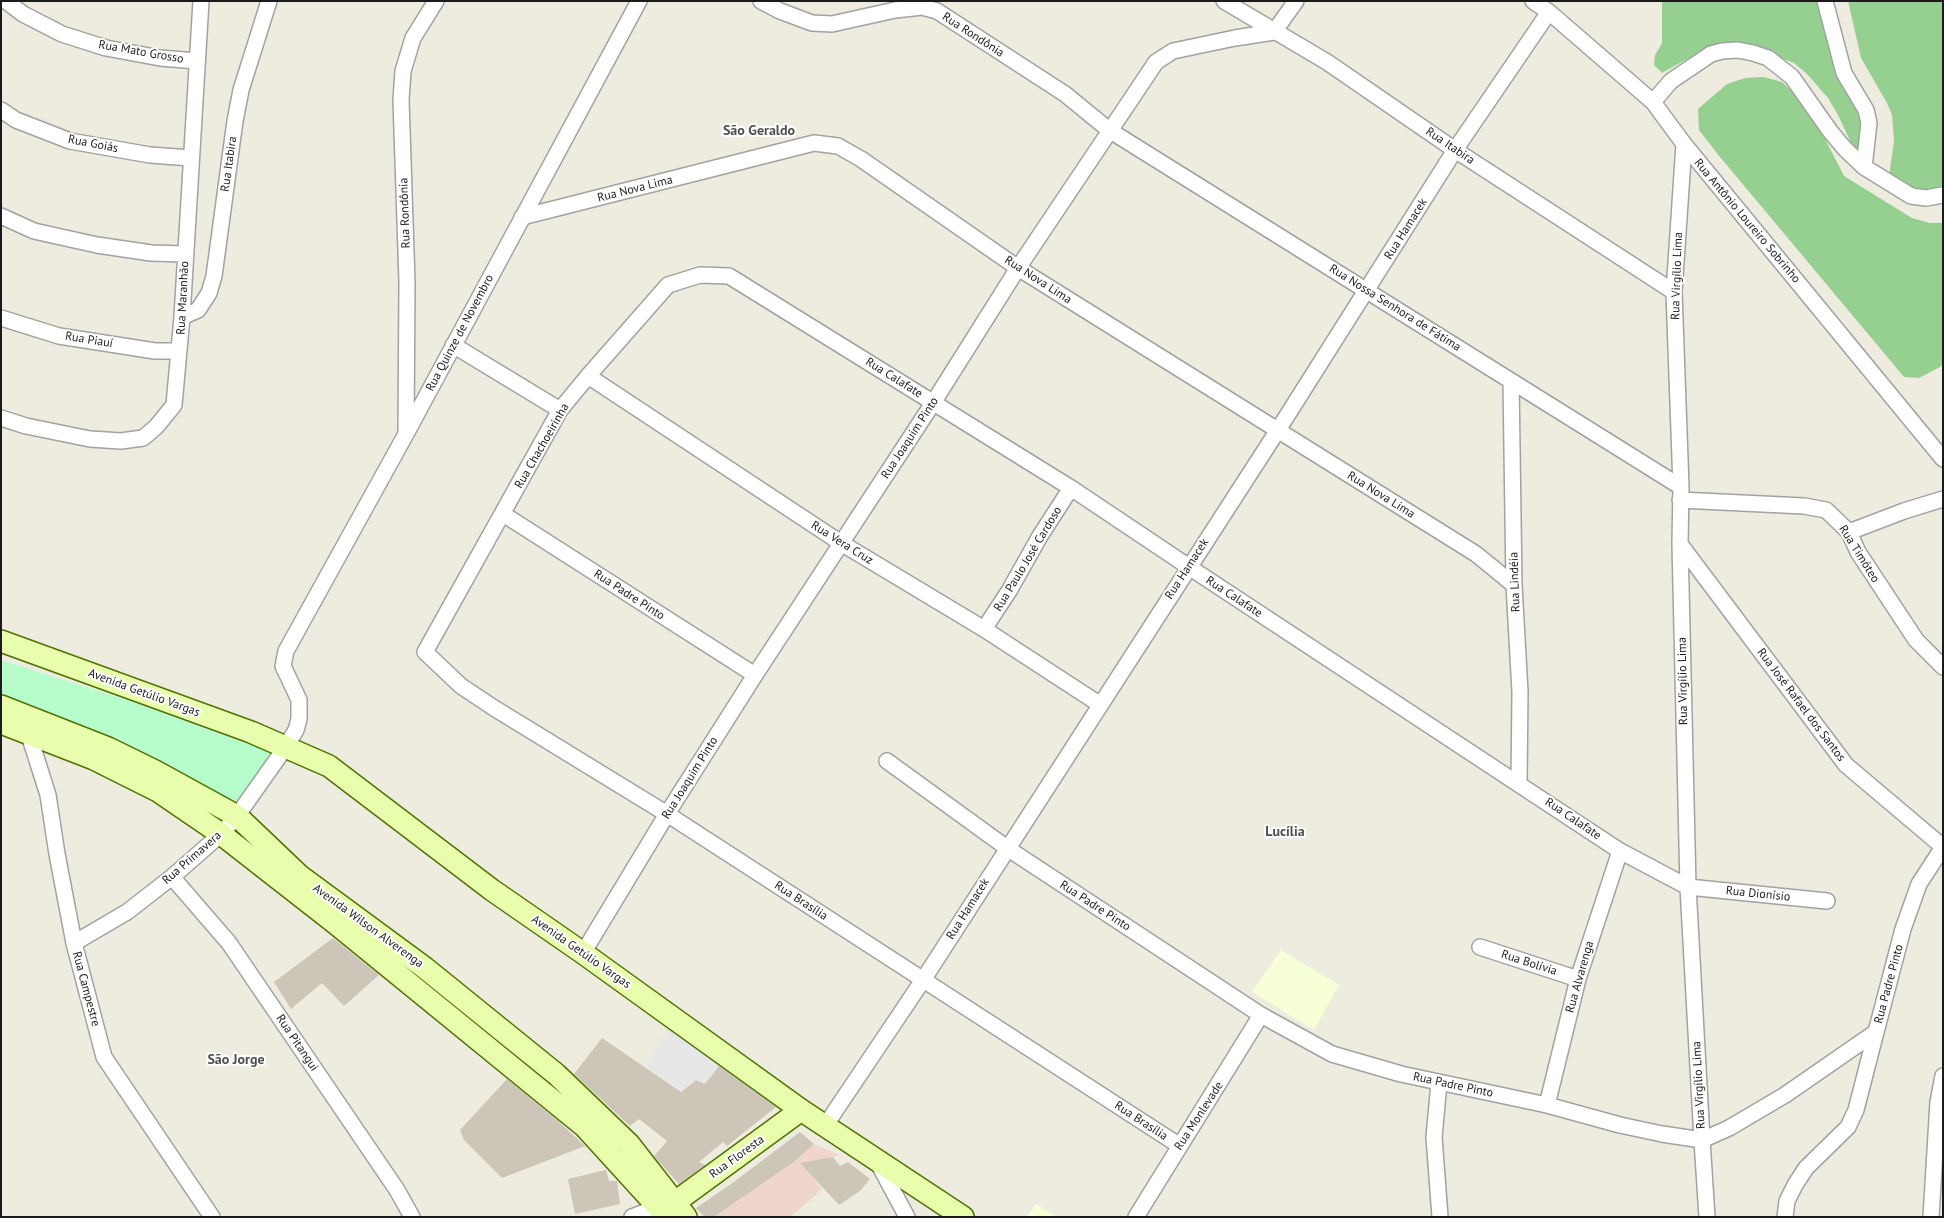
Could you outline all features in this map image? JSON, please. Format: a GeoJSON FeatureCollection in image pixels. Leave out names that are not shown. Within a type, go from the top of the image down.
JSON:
{"type":"FeatureCollection","features":[{"type":"Feature","properties":{"kind":"main road","name":"Avenida Getúlio Vargas"},"geometry":{"type":"LineString","coordinates":[[1,641],[251,732],[329,766],[492,890],[801,1110],[963,1217]]}},
{"type":"Feature","properties":{"kind":"main road","name":"Avenida Wilson Alverenga"},"geometry":{"type":"LineString","coordinates":[[1,706],[108,748],[155,771],[237,816],[300,876],[425,968],[556,1074],[628,1144],[673,1212]]}},
{"type":"Feature","properties":{"kind":"main road","name":"Avenida Wilson Alverenga"},"geometry":{"type":"LineString","coordinates":[[1,723],[94,759],[158,791],[221,834],[335,923],[584,1126],[673,1212]]}},
{"type":"Feature","properties":{"kind":"main road","name":"Rua Floresta"},"geometry":{"type":"LineString","coordinates":[[673,1212],[801,1110]]}},
{"type":"Feature","properties":{"kind":"street","name":"Rua Mato Grosso"},"geometry":{"type":"LineString","coordinates":[[6,1],[23,14],[62,34],[106,48],[160,58],[197,61]]}},
{"type":"Feature","properties":{"kind":"street","name":"Rua Maranhão"},"geometry":{"type":"LineString","coordinates":[[1,418],[26,426],[90,439],[121,441],[143,438],[156,428],[174,405],[182,318],[201,1]]}},
{"type":"Feature","properties":{"kind":"street","name":"Rua Itabira"},"geometry":{"type":"LineString","coordinates":[[182,318],[198,310],[209,293],[214,276],[238,106],[249,62],[269,1]]}},
{"type":"Feature","properties":{"kind":"street","name":"Rua Rondônia"},"geometry":{"type":"LineString","coordinates":[[406,434],[407,282],[400,100],[403,71],[413,38],[436,1]]}},
{"type":"Feature","properties":{"kind":"street","name":"Rua Quinze de Novembro"},"geometry":{"type":"LineString","coordinates":[[286,748],[296,730],[299,719],[298,700],[283,666],[286,652],[406,434],[639,1]]}},
{"type":"Feature","properties":{"kind":"street","name":"Rua Rondônia"},"geometry":{"type":"LineString","coordinates":[[762,1],[804,20],[822,24],[832,24],[895,10],[922,8],[938,12],[1065,94],[1109,130]]}},
{"type":"Feature","properties":{"kind":"street","name":"Rua Itabira"},"geometry":{"type":"LineString","coordinates":[[1224,1],[1327,62],[1455,150],[1674,292]]}},
{"type":"Feature","properties":{"kind":"street"},"geometry":{"type":"LineString","coordinates":[[1274,32],[1296,1]]}},
{"type":"Feature","properties":{"kind":"street","name":"Rua Antônio Loureiro Sobrinho"},"geometry":{"type":"LineString","coordinates":[[1533,1],[1549,12],[1653,102],[1684,144],[1943,459]]}},
{"type":"Feature","properties":{"kind":"street"},"geometry":{"type":"LineString","coordinates":[[1825,1],[1844,73],[1866,110],[1869,123],[1864,167]]}},
{"type":"Feature","properties":{"kind":"street","name":"Rua Hamacek"},"geometry":{"type":"LineString","coordinates":[[825,1126],[923,980],[1189,568],[1368,290],[1455,150],[1549,12]]}},
{"type":"Feature","properties":{"kind":"street","name":"Rua Joaquim Pinto"},"geometry":{"type":"LineString","coordinates":[[583,953],[667,814],[755,675],[933,403],[1018,268],[1156,62],[1173,51],[1274,32]]}},
{"type":"Feature","properties":{"kind":"street"},"geometry":{"type":"LineString","coordinates":[[1653,102],[1671,81],[1710,54],[1738,50],[1753,53],[1768,58],[1792,77],[1844,149],[1864,167],[1904,193],[1912,196],[1926,198],[1943,195]]}},
{"type":"Feature","properties":{"kind":"street","name":"Rua Goiás"},"geometry":{"type":"LineString","coordinates":[[1,110],[16,120],[70,141],[150,155],[191,158]]}},
{"type":"Feature","properties":{"kind":"street","name":"Rua Nossa Senhora de Fátima"},"geometry":{"type":"LineString","coordinates":[[1109,130],[1511,381],[1680,494]]}},
{"type":"Feature","properties":{"kind":"street","name":"Rua Nova Lima"},"geometry":{"type":"LineString","coordinates":[[522,217],[814,143],[838,146],[861,159],[1018,268],[1476,554],[1514,585]]}},
{"type":"Feature","properties":{"kind":"street","name":"Rua Virgílio Lima"},"geometry":{"type":"LineString","coordinates":[[1684,144],[1674,292],[1688,887],[1708,1217]]}},
{"type":"Feature","properties":{"kind":"street"},"geometry":{"type":"LineString","coordinates":[[1,216],[34,231],[96,245],[151,253],[185,254]]}},
{"type":"Feature","properties":{"kind":"street","name":"Rua Chachoeirinha"},"geometry":{"type":"LineString","coordinates":[[425,652],[560,410],[668,285],[700,275],[729,276]]}},
{"type":"Feature","properties":{"kind":"street","name":"Rua Calafate"},"geometry":{"type":"LineString","coordinates":[[729,276],[1071,488],[1189,568],[1620,850],[1688,887]]}},
{"type":"Feature","properties":{"kind":"street","name":"Rua Piauí"},"geometry":{"type":"LineString","coordinates":[[1,318],[59,336],[155,351],[179,351]]}},
{"type":"Feature","properties":{"kind":"street"},"geometry":{"type":"LineString","coordinates":[[453,345],[560,410]]}},
{"type":"Feature","properties":{"kind":"street","name":"Rua Vera Cruz"},"geometry":{"type":"LineString","coordinates":[[588,376],[841,543],[984,629],[1093,700],[1101,703]]}},
{"type":"Feature","properties":{"kind":"street","name":"Rua Lindéia"},"geometry":{"type":"LineString","coordinates":[[1511,381],[1514,585],[1520,692],[1520,783]]}},
{"type":"Feature","properties":{"kind":"street","name":"Rua Paulo José Cardoso"},"geometry":{"type":"LineString","coordinates":[[984,629],[1071,488]]}},
{"type":"Feature","properties":{"kind":"street","name":"Rua Timóteo"},"geometry":{"type":"LineString","coordinates":[[1680,494],[1804,506],[1826,510],[1840,521],[1849,532],[1858,552],[1889,602],[1916,640],[1942,666]]}},
{"type":"Feature","properties":{"kind":"street"},"geometry":{"type":"LineString","coordinates":[[1849,532],[1904,511],[1943,499]]}},
{"type":"Feature","properties":{"kind":"street","name":"Rua Padre Pinto"},"geometry":{"type":"LineString","coordinates":[[503,514],[755,675]]}},
{"type":"Feature","properties":{"kind":"street","name":"Rua José Rafael dos Santos"},"geometry":{"type":"LineString","coordinates":[[1680,544],[1846,765],[1943,847]]}},
{"type":"Feature","properties":{"kind":"street","name":"Rua Brasília"},"geometry":{"type":"LineString","coordinates":[[425,652],[467,690],[667,814],[1180,1146]]}},
{"type":"Feature","properties":{"kind":"street","name":"Rua Campestre"},"geometry":{"type":"LineString","coordinates":[[28,732],[48,795],[74,943],[104,1057],[212,1217]]}},
{"type":"Feature","properties":{"kind":"street","name":"Rua Primavera"},"geometry":{"type":"LineString","coordinates":[[74,943],[127,912],[172,877],[221,834],[237,816],[286,748]]}},
{"type":"Feature","properties":{"kind":"street","name":"Rua Padre Pinto"},"geometry":{"type":"LineString","coordinates":[[886,761],[1007,848],[1261,1015],[1332,1054],[1439,1083],[1546,1105],[1620,1125],[1702,1140],[1729,1128],[1785,1095],[1876,1032],[1903,930],[1919,884],[1943,847]]}},
{"type":"Feature","properties":{"kind":"street","name":"Rua Alvarenga"},"geometry":{"type":"LineString","coordinates":[[1546,1105],[1578,979],[1620,850]]}},
{"type":"Feature","properties":{"kind":"street","name":"Rua Pitangui"},"geometry":{"type":"LineString","coordinates":[[172,877],[228,943],[396,1190],[412,1217]]}},
{"type":"Feature","properties":{"kind":"street","name":"Rua Dionísio"},"geometry":{"type":"LineString","coordinates":[[1688,887],[1828,901]]}},
{"type":"Feature","properties":{"kind":"street","name":"Rua Bolívia"},"geometry":{"type":"LineString","coordinates":[[1480,946],[1578,979]]}},
{"type":"Feature","properties":{"kind":"street","name":"Rua Monlevade"},"geometry":{"type":"LineString","coordinates":[[1136,1217],[1261,1015]]}},
{"type":"Feature","properties":{"kind":"street"},"geometry":{"type":"LineString","coordinates":[[1785,1217],[1787,1202],[1794,1185],[1806,1168],[1848,1126],[1856,1110],[1876,1032]]}},
{"type":"Feature","properties":{"kind":"street"},"geometry":{"type":"LineString","coordinates":[[1931,1217],[1938,1102],[1943,1076]]}},
{"type":"Feature","properties":{"kind":"street"},"geometry":{"type":"LineString","coordinates":[[1439,1083],[1434,1137],[1440,1217]]}},
{"type":"Feature","properties":{"kind":"street","name":"Avenida Getúlio Vargas"},"geometry":{"type":"LineString","coordinates":[[875,1160],[888,1180],[907,1217]]}},
{"type":"Feature","properties":{"kind":"street","name":"Rua Floresta"},"geometry":{"type":"LineString","coordinates":[[632,1217],[673,1212]]}},
{"type":"Feature","properties":{"kind":"shaded area"},"geometry":{"type":"Polygon","coordinates":[[[1281,950],[1339,985],[1314,1030],[1252,992],[1281,950]]]}},
{"type":"Feature","properties":{"kind":"shaded area"},"geometry":{"type":"Polygon","coordinates":[[[670,1026],[722,1061],[705,1084],[696,1079],[681,1091],[645,1066],[670,1026]]]}},
{"type":"Feature","properties":{"kind":"shaded area"},"geometry":{"type":"Polygon","coordinates":[[[814,1144],[840,1155],[827,1158],[809,1172],[822,1189],[789,1217],[714,1217],[795,1161],[814,1144]]]}},
{"type":"Feature","properties":{"kind":"shaded area"},"geometry":{"type":"Polygon","coordinates":[[[1036,1204],[1057,1217],[1027,1217],[1036,1204]]]}},
{"type":"Feature","properties":{"kind":"green space"},"geometry":{"type":"Polygon","coordinates":[[[1662,1],[1818,1],[1859,106],[1865,127],[1860,156],[1852,145],[1828,98],[1807,74],[1794,63],[1768,53],[1726,45],[1712,45],[1662,73],[1654,65],[1655,55],[1662,43],[1662,1]]]}},
{"type":"Feature","properties":{"kind":"green space"},"geometry":{"type":"Polygon","coordinates":[[[1848,1],[1943,1],[1943,186],[1935,189],[1920,189],[1908,186],[1889,176],[1894,141],[1892,115],[1861,58],[1848,1]]]}},
{"type":"Feature","properties":{"kind":"green space"},"geometry":{"type":"Polygon","coordinates":[[[1764,77],[1782,82],[1801,100],[1818,125],[1844,176],[1912,218],[1930,223],[1943,223],[1943,364],[1940,367],[1919,378],[1904,377],[1699,130],[1698,109],[1727,84],[1745,78],[1764,77]]]}},
{"type":"Feature","properties":{"kind":"green space"},"geometry":{"type":"Polygon","coordinates":[[[1,660],[127,700],[276,754],[250,787],[232,805],[1,702],[1,660]]]}},
{"type":"Feature","properties":{"kind":"building"},"geometry":{"type":"Polygon","coordinates":[[[333,938],[379,975],[344,1006],[322,983],[291,1009],[274,982],[333,938]]]}},
{"type":"Feature","properties":{"kind":"building"},"geometry":{"type":"Polygon","coordinates":[[[602,1038],[681,1092],[696,1080],[705,1084],[719,1066],[776,1107],[727,1146],[723,1142],[699,1162],[705,1165],[679,1184],[654,1156],[667,1141],[639,1119],[630,1126],[574,1074],[602,1038]]]}},
{"type":"Feature","properties":{"kind":"building"},"geometry":{"type":"Polygon","coordinates":[[[507,1079],[556,1119],[585,1146],[502,1178],[464,1140],[460,1130],[507,1079]]]}},
{"type":"Feature","properties":{"kind":"building"},"geometry":{"type":"Polygon","coordinates":[[[800,1132],[814,1144],[795,1161],[714,1217],[705,1217],[696,1208],[731,1184],[800,1132]]]}},
{"type":"Feature","properties":{"kind":"building"},"geometry":{"type":"Polygon","coordinates":[[[833,1157],[840,1166],[848,1162],[870,1179],[860,1191],[839,1205],[800,1163],[833,1157]]]}},
{"type":"Feature","properties":{"kind":"building"},"geometry":{"type":"Polygon","coordinates":[[[606,1170],[609,1181],[617,1181],[620,1204],[575,1214],[568,1179],[606,1170]]]}},
{"type":"Feature","properties":{"kind":"district","name":"São Geraldo"},"geometry":{"type":"Point","coordinates":[759,131]}},
{"type":"Feature","properties":{"kind":"district","name":"Lucília"},"geometry":{"type":"Point","coordinates":[1285,832]}},
{"type":"Feature","properties":{"kind":"district","name":"São Jorge"},"geometry":{"type":"Point","coordinates":[236,1060]}}]}
